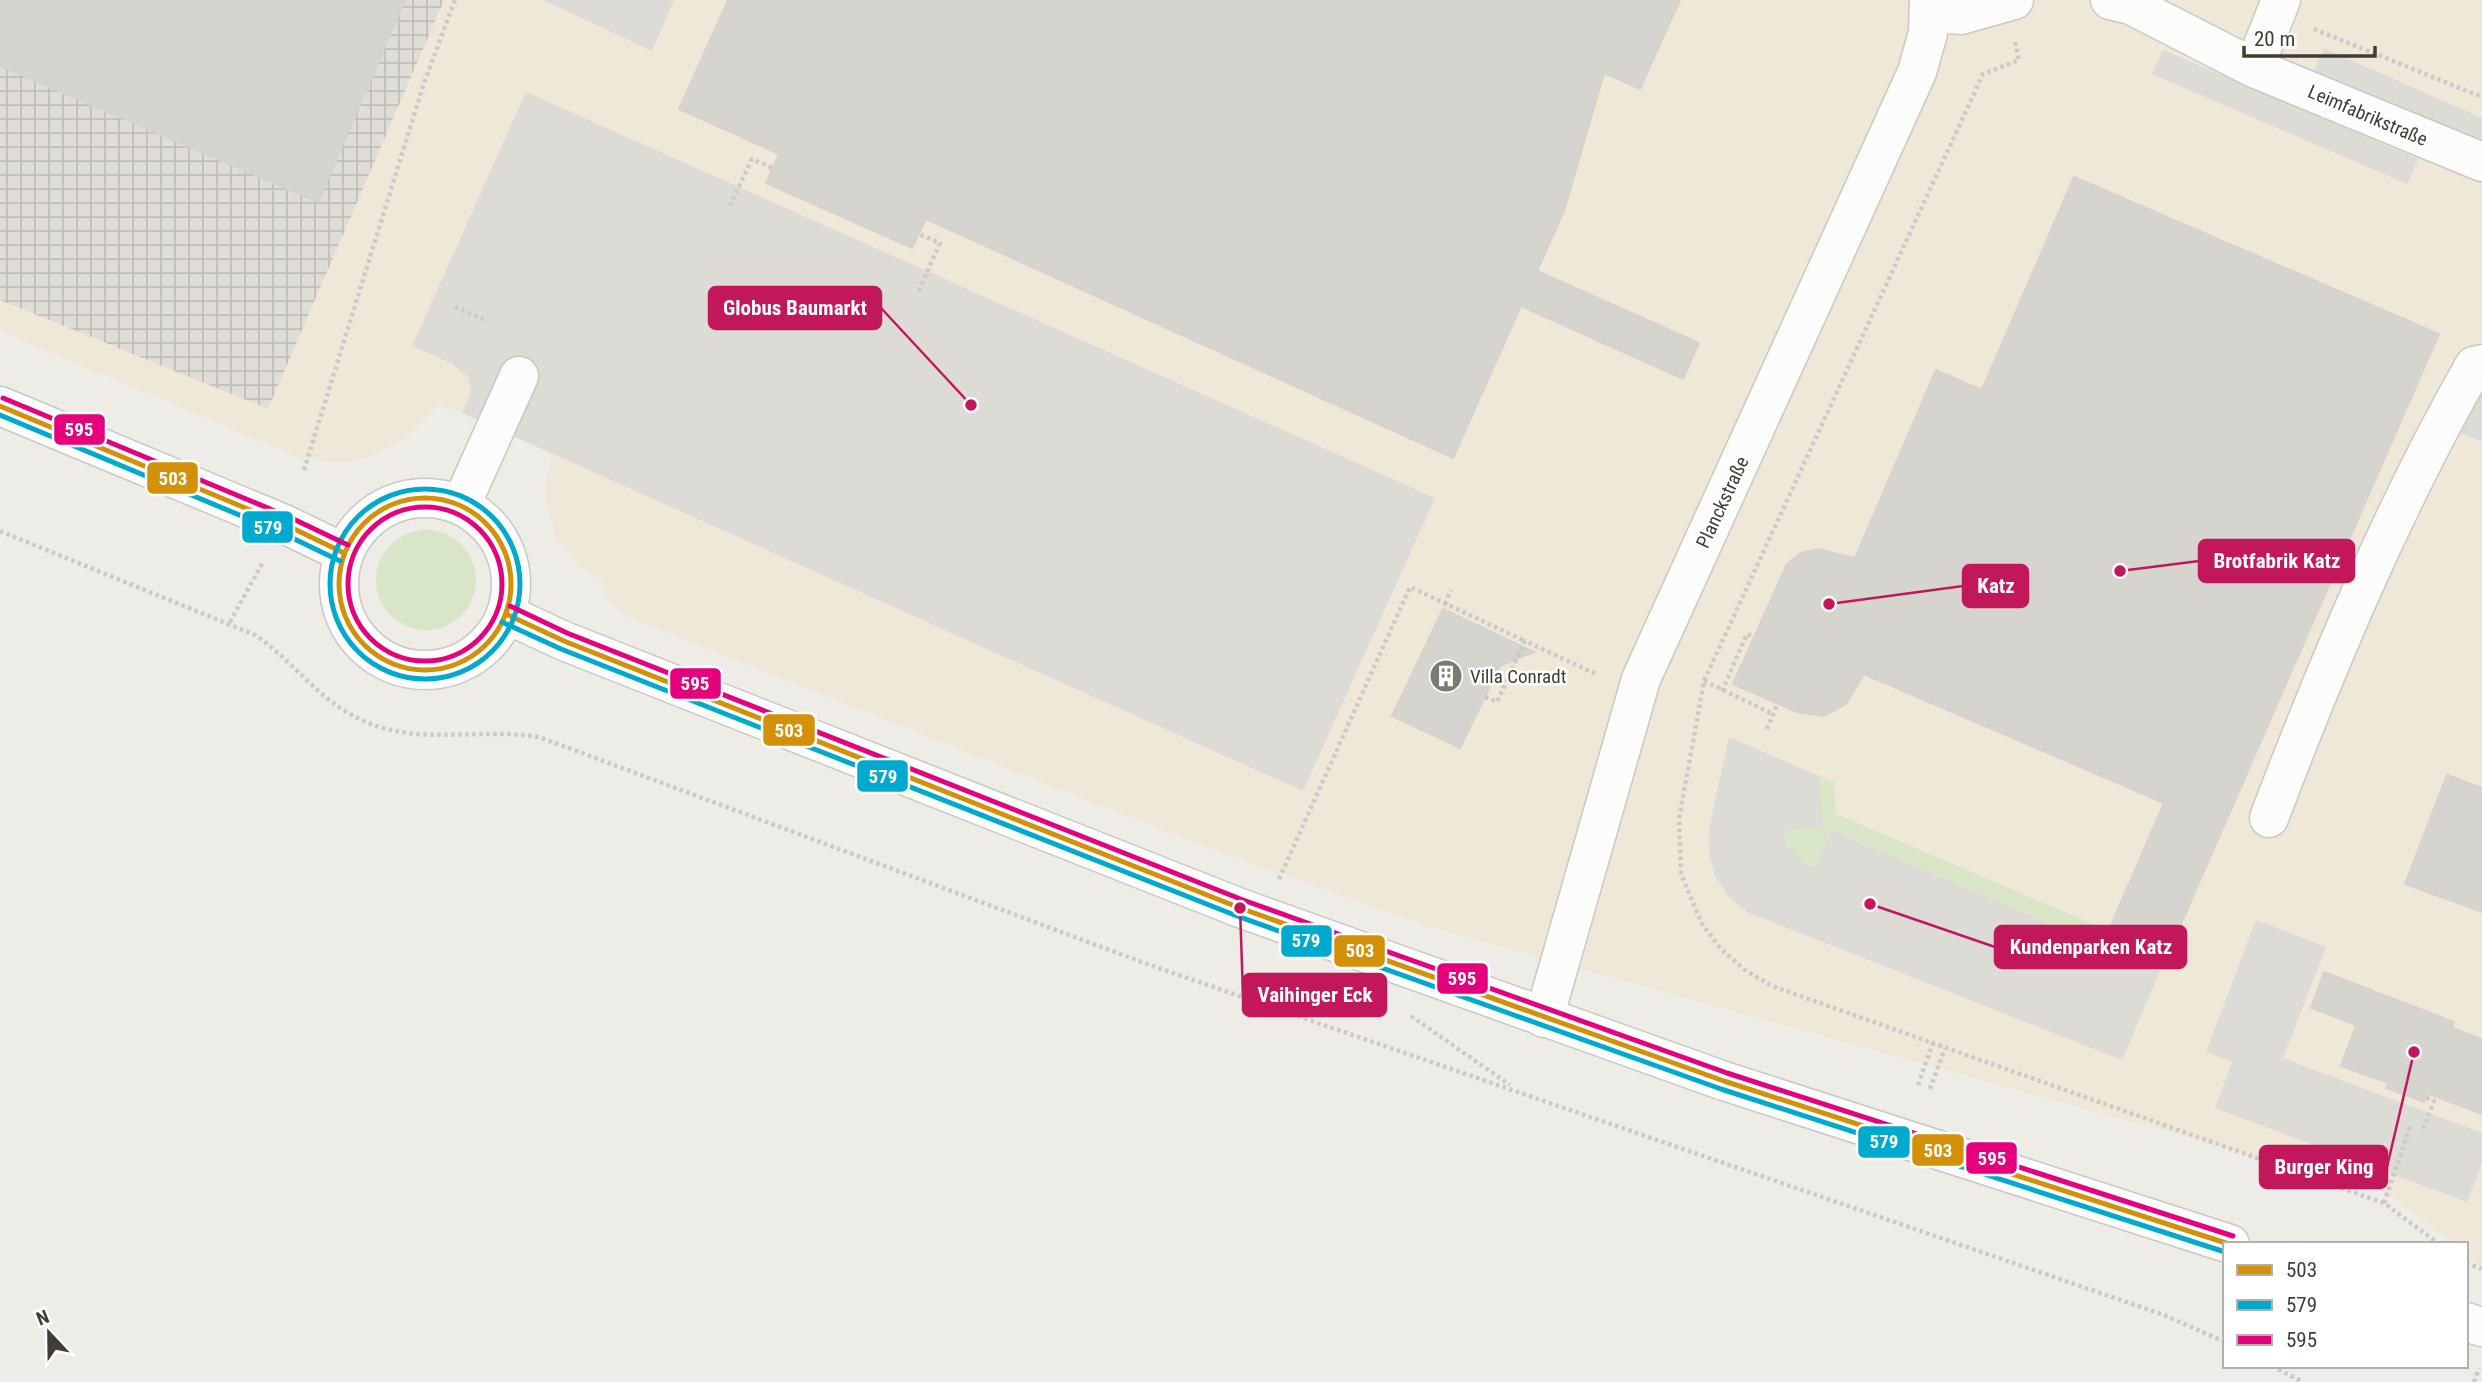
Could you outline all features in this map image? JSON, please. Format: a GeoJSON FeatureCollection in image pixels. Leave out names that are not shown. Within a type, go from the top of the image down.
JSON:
{"type":"FeatureCollection","features":[{"type":"Feature","properties":{"kind":"street","name":"Leimfabrikstraße"},"geometry":{"type":"LineString","coordinates":[[2110,0],[2131,5],[2254,68],[2482,162]]}},
{"type":"Feature","properties":{"kind":"street"},"geometry":{"type":"LineString","coordinates":[[1930,7],[1961,15],[2009,1]]}},
{"type":"Feature","properties":{"kind":"street","name":"Planckstraße"},"geometry":{"type":"LineString","coordinates":[[1544,1018],[1641,679],[1917,72],[1930,7]]}},
{"type":"Feature","properties":{"kind":"street"},"geometry":{"type":"LineString","coordinates":[[2254,68],[2279,7]]}},
{"type":"Feature","properties":{"kind":"street"},"geometry":{"type":"LineString","coordinates":[[2269,818],[2317,692],[2386,537],[2440,425],[2474,366],[2482,364]]}},
{"type":"Feature","properties":{"kind":"street"},"geometry":{"type":"LineString","coordinates":[[461,505],[519,376]]}},
{"type":"Feature","properties":{"kind":"street"},"geometry":{"type":"LineString","coordinates":[[0,406],[284,524],[344,554]]}},
{"type":"Feature","properties":{"kind":"street"},"geometry":{"type":"LineString","coordinates":[[419,497],[443,499],[461,505],[486,522],[501,542],[510,566],[511,590],[506,614],[494,636],[477,653],[455,665],[431,670],[394,664],[363,645],[348,625],[340,602],[338,577],[344,554],[355,531],[373,514],[395,502],[419,497]]}},
{"type":"Feature","properties":{"kind":"street"},"geometry":{"type":"LineString","coordinates":[[506,614],[564,641],[1180,887],[1724,1081],[2225,1242]]}},
{"type":"Feature","properties":{"kind":"path"},"geometry":{"type":"LineString","coordinates":[[304,470],[424,83],[455,0]]}},
{"type":"Feature","properties":{"kind":"path"},"geometry":{"type":"LineString","coordinates":[[2009,1],[2020,60],[1983,74],[1703,681],[1679,819],[1681,874],[1702,924],[1721,949],[1745,970],[1772,986],[2384,1203],[2436,1242]]}},
{"type":"Feature","properties":{"kind":"path"},"geometry":{"type":"LineString","coordinates":[[2279,7],[2482,97]]}},
{"type":"Feature","properties":{"kind":"path"},"geometry":{"type":"LineString","coordinates":[[730,206],[752,159],[772,168]]}},
{"type":"Feature","properties":{"kind":"path"},"geometry":{"type":"LineString","coordinates":[[919,234],[940,243],[919,290]]}},
{"type":"Feature","properties":{"kind":"path"},"geometry":{"type":"LineString","coordinates":[[456,307],[485,320]]}},
{"type":"Feature","properties":{"kind":"path"},"geometry":{"type":"LineString","coordinates":[[0,531],[230,622],[272,646],[322,694],[371,725],[400,734],[429,737],[505,731],[539,737],[1147,964],[2164,1315],[2223,1341]]}},
{"type":"Feature","properties":{"kind":"path"},"geometry":{"type":"LineString","coordinates":[[230,622],[260,567]]}},
{"type":"Feature","properties":{"kind":"path"},"geometry":{"type":"LineString","coordinates":[[1283,870],[1410,587],[1596,674]]}},
{"type":"Feature","properties":{"kind":"path"},"geometry":{"type":"LineString","coordinates":[[1445,604],[1451,590]]}},
{"type":"Feature","properties":{"kind":"path"},"geometry":{"type":"LineString","coordinates":[[1722,691],[1746,634],[1754,637]]}},
{"type":"Feature","properties":{"kind":"path"},"geometry":{"type":"LineString","coordinates":[[1485,697],[1497,702],[1525,641]]}},
{"type":"Feature","properties":{"kind":"path"},"geometry":{"type":"LineString","coordinates":[[1703,681],[1773,714]]}},
{"type":"Feature","properties":{"kind":"path"},"geometry":{"type":"LineString","coordinates":[[1767,729],[1778,703]]}},
{"type":"Feature","properties":{"kind":"path"},"geometry":{"type":"LineString","coordinates":[[1284,987],[1377,1004]]}},
{"type":"Feature","properties":{"kind":"path"},"geometry":{"type":"LineString","coordinates":[[1401,1013],[1412,1017],[1515,1089]]}},
{"type":"Feature","properties":{"kind":"path"},"geometry":{"type":"LineString","coordinates":[[1918,1085],[1933,1043]]}},
{"type":"Feature","properties":{"kind":"path"},"geometry":{"type":"LineString","coordinates":[[1930,1089],[1945,1048]]}},
{"type":"Feature","properties":{"kind":"path"},"geometry":{"type":"LineString","coordinates":[[2423,1129],[2434,1101],[2425,1097]]}},
{"type":"Feature","properties":{"kind":"path"},"geometry":{"type":"LineString","coordinates":[[2384,1203],[2412,1124]]}},
{"type":"Feature","properties":{"kind":"path"},"geometry":{"type":"LineString","coordinates":[[2276,1368],[2303,1382]]}},
{"type":"Feature","properties":{"kind":"shaded area"},"geometry":{"type":"Polygon","coordinates":[[[0,0],[2482,0],[2482,1265],[2468,1254],[2468,1242],[2451,1242],[2387,1193],[1427,926],[1198,844],[627,617],[602,596],[606,584],[582,569],[557,539],[546,502],[546,482],[552,453],[462,413],[439,405],[405,439],[368,457],[347,462],[305,460],[0,331],[0,0]]]}},
{"type":"Feature","properties":{"kind":"shaded area"},"geometry":{"type":"Polygon","coordinates":[[[0,0],[444,0],[268,409],[0,300],[0,0]]]}},
{"type":"Feature","properties":{"kind":"shaded area"},"geometry":{"type":"Polygon","coordinates":[[[543,0],[674,0],[652,51],[543,0]]]}},
{"type":"Feature","properties":{"kind":"shaded area"},"geometry":{"type":"Polygon","coordinates":[[[2324,48],[2482,118],[2482,146],[2314,71],[2324,48]]]}},
{"type":"Feature","properties":{"kind":"shaded area"},"geometry":{"type":"Polygon","coordinates":[[[2163,50],[2418,159],[2407,184],[2152,74],[2163,50]]]}},
{"type":"Feature","properties":{"kind":"shaded area"},"geometry":{"type":"Polygon","coordinates":[[[526,92],[1435,498],[1303,791],[462,413],[471,391],[468,377],[453,364],[412,346],[526,92]]]}},
{"type":"Feature","properties":{"kind":"shaded area"},"geometry":{"type":"Polygon","coordinates":[[[2482,344],[2482,441],[2450,429],[2482,344]]]}},
{"type":"Feature","properties":{"kind":"shaded area"},"geometry":{"type":"Polygon","coordinates":[[[1729,737],[1819,776],[1823,826],[1783,831],[1787,846],[1804,863],[1816,868],[1832,830],[2160,971],[2122,1060],[1747,912],[1728,896],[1715,876],[1709,852],[1709,829],[1729,737]]]}},
{"type":"Feature","properties":{"kind":"shaded area"},"geometry":{"type":"Polygon","coordinates":[[[2256,920],[2326,947],[2283,1058],[2482,1133],[2482,1163],[2467,1202],[2215,1108],[2232,1062],[2206,1052],[2256,920]]]}},
{"type":"Feature","properties":{"kind":"green space"},"geometry":{"type":"Polygon","coordinates":[[[426,530],[445,533],[462,544],[473,561],[476,580],[473,599],[462,616],[445,627],[426,630],[407,627],[390,616],[379,599],[376,580],[379,561],[390,544],[407,533],[426,530]]]}},
{"type":"Feature","properties":{"kind":"green space"},"geometry":{"type":"Polygon","coordinates":[[[1819,776],[1834,782],[1836,814],[2167,956],[2160,971],[1833,830],[1816,868],[1803,862],[1790,849],[1783,830],[1823,826],[1819,776]]]}},
{"type":"Feature","properties":{"kind":"building"},"geometry":{"type":"Polygon","coordinates":[[[0,0],[405,0],[318,202],[0,66],[0,0]]]}},
{"type":"Feature","properties":{"kind":"building"},"geometry":{"type":"Polygon","coordinates":[[[728,0],[1680,0],[1640,89],[1604,73],[1564,211],[1537,271],[1699,343],[1683,379],[1521,306],[1453,458],[926,219],[912,248],[766,183],[779,154],[679,109],[728,0]]]}},
{"type":"Feature","properties":{"kind":"building"},"geometry":{"type":"Polygon","coordinates":[[[2074,177],[2439,334],[2167,956],[2109,930],[2164,803],[1864,674],[1846,704],[1823,716],[1797,712],[1733,684],[1787,564],[1801,553],[1818,549],[1855,558],[1936,370],[1982,390],[2074,177]]]}},
{"type":"Feature","properties":{"kind":"building","name":"Villa Conradt"},"geometry":{"type":"Polygon","coordinates":[[[1443,609],[1534,652],[1500,666],[1460,748],[1392,716],[1443,609]]]}},
{"type":"Feature","properties":{"kind":"building"},"geometry":{"type":"Polygon","coordinates":[[[2447,775],[2482,788],[2482,912],[2405,884],[2447,775]]]}},
{"type":"Feature","properties":{"kind":"building"},"geometry":{"type":"Polygon","coordinates":[[[2324,972],[2454,1022],[2452,1028],[2482,1039],[2482,1114],[2426,1093],[2424,1102],[2386,1088],[2388,1083],[2341,1066],[2356,1025],[2311,1008],[2324,972]]]}},
{"type":"Feature","properties":{"kind":"transit line","name":"595"},"geometry":{"type":"LineString","coordinates":[[3,398],[287,516],[348,545]]}},
{"type":"Feature","properties":{"kind":"transit line","name":"503"},"geometry":{"type":"LineString","coordinates":[[0,406],[284,524],[344,553]]}},
{"type":"Feature","properties":{"kind":"transit line","name":"579"},"geometry":{"type":"LineString","coordinates":[[0,415],[280,532],[340,561]]}},
{"type":"Feature","properties":{"kind":"transit line","name":"579"},"geometry":{"type":"LineString","coordinates":[[425,489],[461,496],[492,517],[513,548],[520,584],[513,620],[492,651],[461,672],[425,679],[389,672],[358,651],[337,620],[330,584],[337,548],[358,517],[389,496],[425,489]]}},
{"type":"Feature","properties":{"kind":"transit line","name":"503"},"geometry":{"type":"LineString","coordinates":[[425,498],[458,504],[486,523],[505,551],[511,584],[505,617],[486,645],[458,664],[425,670],[392,664],[364,645],[345,617],[339,584],[345,551],[364,523],[392,504],[425,498]]}},
{"type":"Feature","properties":{"kind":"transit line","name":"595"},"geometry":{"type":"LineString","coordinates":[[425,507],[455,513],[480,529],[496,554],[502,584],[496,614],[480,639],[455,655],[425,661],[395,655],[370,639],[354,614],[348,584],[354,554],[370,529],[395,513],[425,507]]}},
{"type":"Feature","properties":{"kind":"transit line","name":"595"},"geometry":{"type":"LineString","coordinates":[[510,606],[567,633],[1243,900],[1727,1073],[2233,1236]]}},
{"type":"Feature","properties":{"kind":"transit line","name":"503"},"geometry":{"type":"LineString","coordinates":[[506,614],[564,641],[1240,908],[1724,1081],[2223,1242]]}},
{"type":"Feature","properties":{"kind":"transit line","name":"579"},"geometry":{"type":"LineString","coordinates":[[502,622],[561,649],[1237,916],[1721,1089],[2223,1251]]}},
{"type":"Feature","properties":{"kind":"place","name":"Globus Baumarkt"},"geometry":{"type":"Point","coordinates":[971,405]}},
{"type":"Feature","properties":{"kind":"place","name":"Brotfabrik Katz"},"geometry":{"type":"Point","coordinates":[2120,571]}},
{"type":"Feature","properties":{"kind":"place","name":"Katz"},"geometry":{"type":"Point","coordinates":[1829,604]}},
{"type":"Feature","properties":{"kind":"place","name":"Villa Conradt"},"geometry":{"type":"Point","coordinates":[1446,676]}},
{"type":"Feature","properties":{"kind":"place","name":"Kundenparken Katz"},"geometry":{"type":"Point","coordinates":[1870,904]}},
{"type":"Feature","properties":{"kind":"place","name":"Vaihinger Eck"},"geometry":{"type":"Point","coordinates":[1240,908]}},
{"type":"Feature","properties":{"kind":"place","name":"Burger King"},"geometry":{"type":"Point","coordinates":[2414,1052]}}]}
